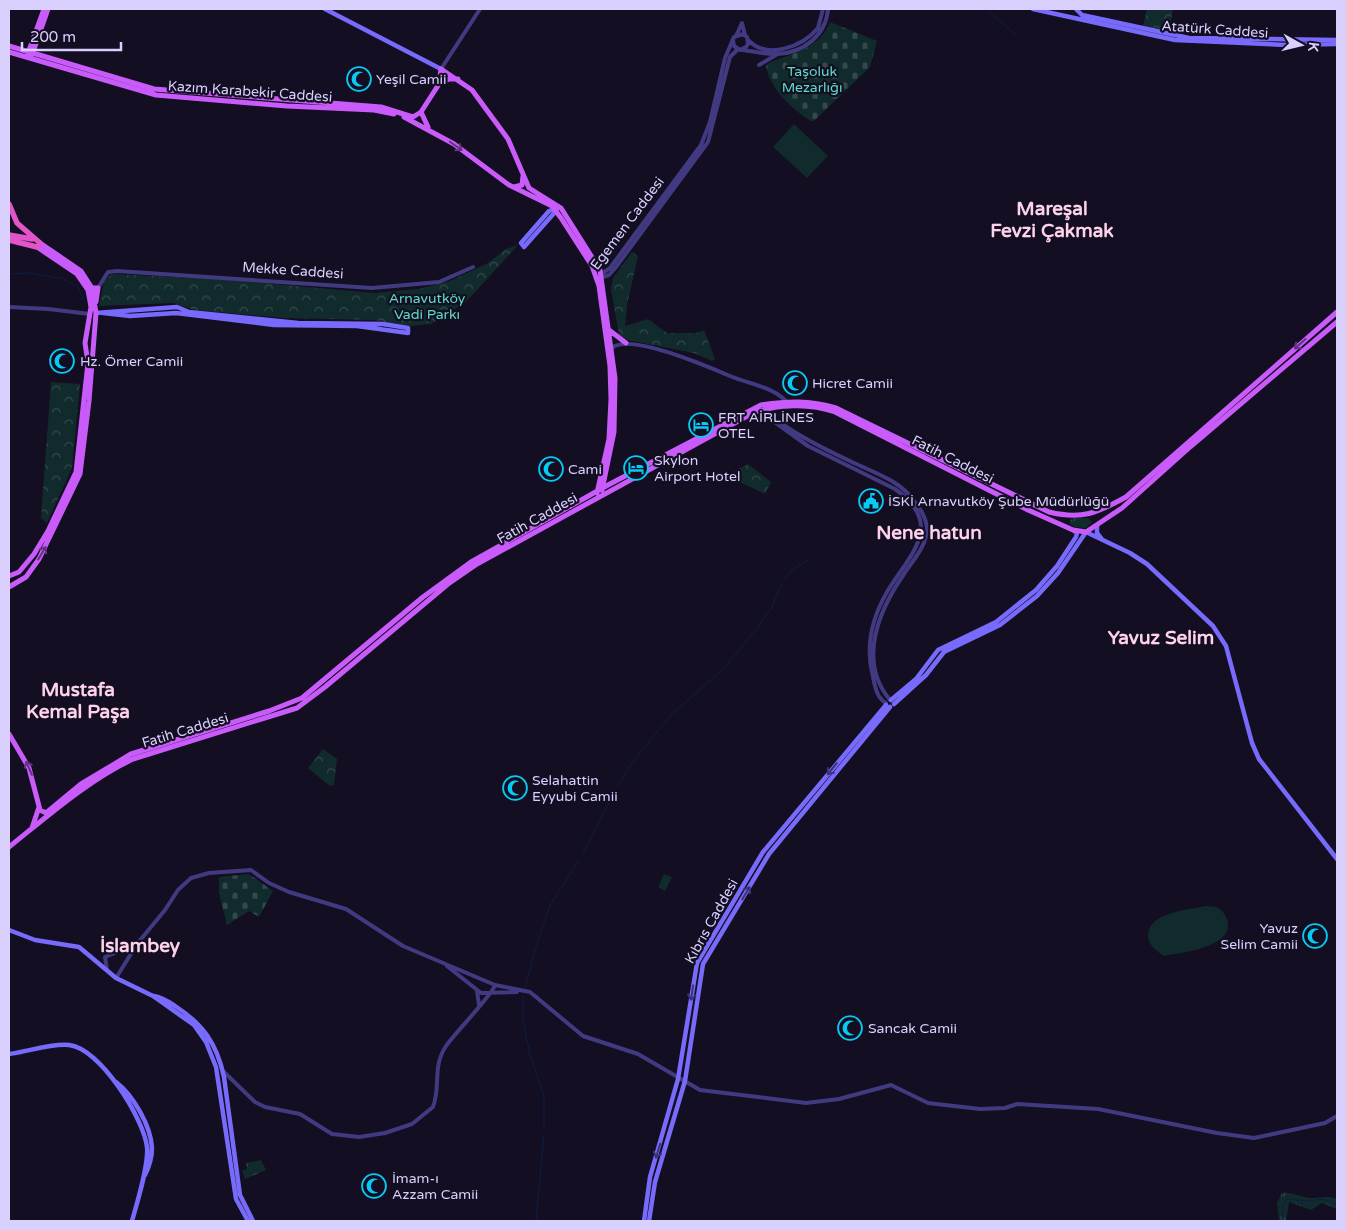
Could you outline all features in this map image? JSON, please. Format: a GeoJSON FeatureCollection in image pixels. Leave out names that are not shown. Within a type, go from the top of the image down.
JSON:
{"type":"FeatureCollection","features":[{"type":"Feature","properties":{"kind":"highway"},"geometry":{"type":"LineString","coordinates":[[9,204],[16,224],[37,243]]}},
{"type":"Feature","properties":{"kind":"highway"},"geometry":{"type":"LineString","coordinates":[[9,235],[37,243]]}},
{"type":"Feature","properties":{"kind":"highway"},"geometry":{"type":"LineString","coordinates":[[9,240],[37,243]]}},
{"type":"Feature","properties":{"kind":"main road"},"geometry":{"type":"LineString","coordinates":[[30,54],[44,9]]}},
{"type":"Feature","properties":{"kind":"main road"},"geometry":{"type":"LineString","coordinates":[[30,54],[48,9]]}},
{"type":"Feature","properties":{"kind":"main road"},"geometry":{"type":"LineString","coordinates":[[325,9],[442,69],[459,79],[472,90],[508,138],[523,174],[534,192],[549,199],[600,277],[615,378],[614,432],[600,493]]}},
{"type":"Feature","properties":{"kind":"main road","name":"Atatürk Caddesi"},"geometry":{"type":"LineString","coordinates":[[1033,9],[1175,40],[1286,45],[1337,42]]}},
{"type":"Feature","properties":{"kind":"main road"},"geometry":{"type":"LineString","coordinates":[[1064,16],[1076,9]]}},
{"type":"Feature","properties":{"kind":"main road","name":"Atatürk Caddesi"},"geometry":{"type":"LineString","coordinates":[[1076,9],[1090,17],[1189,38],[1337,42]]}},
{"type":"Feature","properties":{"kind":"main road","name":"Kazım Karabekir Caddesi"},"geometry":{"type":"LineString","coordinates":[[9,46],[173,98],[375,110],[402,116],[432,130],[514,187],[556,209]]}},
{"type":"Feature","properties":{"kind":"main road","name":"Kazım Karabekir Caddesi"},"geometry":{"type":"LineString","coordinates":[[9,52],[30,54]]}},
{"type":"Feature","properties":{"kind":"main road"},"geometry":{"type":"LineString","coordinates":[[432,130],[422,118],[421,112],[439,84],[442,69]]}},
{"type":"Feature","properties":{"kind":"main road"},"geometry":{"type":"LineString","coordinates":[[439,84],[448,79],[459,79]]}},
{"type":"Feature","properties":{"kind":"main road","name":"Kazım Karabekir Caddesi"},"geometry":{"type":"LineString","coordinates":[[133,85],[162,90],[381,108],[414,117],[421,112]]}},
{"type":"Feature","properties":{"kind":"main road"},"geometry":{"type":"LineString","coordinates":[[514,187],[522,185],[523,174]]}},
{"type":"Feature","properties":{"kind":"main road"},"geometry":{"type":"LineString","coordinates":[[522,245],[556,209]]}},
{"type":"Feature","properties":{"kind":"main road"},"geometry":{"type":"LineString","coordinates":[[37,243],[82,280],[90,300],[95,332],[88,381]]}},
{"type":"Feature","properties":{"kind":"main road"},"geometry":{"type":"LineString","coordinates":[[37,243],[81,271],[92,288],[95,305]]}},
{"type":"Feature","properties":{"kind":"main road"},"geometry":{"type":"LineString","coordinates":[[600,277],[610,366],[611,399],[609,439],[600,493]]}},
{"type":"Feature","properties":{"kind":"main road"},"geometry":{"type":"LineString","coordinates":[[9,587],[30,572],[83,466],[88,381],[85,343],[98,288],[92,288]]}},
{"type":"Feature","properties":{"kind":"main road"},"geometry":{"type":"LineString","coordinates":[[93,314],[160,308],[275,323],[360,322],[408,331]]}},
{"type":"Feature","properties":{"kind":"main road","name":"Fatih Caddesi"},"geometry":{"type":"LineString","coordinates":[[9,847],[83,788],[109,771],[151,751],[297,708],[314,697],[422,597],[463,567],[505,541],[760,408],[786,401],[809,401],[842,410],[1049,512],[1066,516],[1092,514],[1126,497],[1337,312]]}},
{"type":"Feature","properties":{"kind":"main road"},"geometry":{"type":"LineString","coordinates":[[649,1221],[655,1182],[685,1080],[704,964],[769,854],[889,703],[926,675],[944,652],[1000,625],[1041,592],[1058,573],[1086,532],[1122,508],[1190,447],[1337,322]]}},
{"type":"Feature","properties":{"kind":"main road"},"geometry":{"type":"LineString","coordinates":[[87,329],[93,328],[95,332]]}},
{"type":"Feature","properties":{"kind":"main road"},"geometry":{"type":"LineString","coordinates":[[609,330],[626,343]]}},
{"type":"Feature","properties":{"kind":"main road"},"geometry":{"type":"LineString","coordinates":[[87,351],[94,349]]}},
{"type":"Feature","properties":{"kind":"main road","name":"Fatih Caddesi"},"geometry":{"type":"LineString","coordinates":[[760,408],[808,405],[835,412],[1028,510],[1073,530],[1086,532]]}},
{"type":"Feature","properties":{"kind":"main road"},"geometry":{"type":"LineString","coordinates":[[1092,514],[1097,526],[1097,532],[1103,541]]}},
{"type":"Feature","properties":{"kind":"main road"},"geometry":{"type":"LineString","coordinates":[[1066,516],[1067,525],[1073,530]]}},
{"type":"Feature","properties":{"kind":"main road","name":"Kıbrıs Caddesi"},"geometry":{"type":"LineString","coordinates":[[644,1221],[650,1177],[679,1077],[695,970],[763,852],[889,703],[916,679],[938,650],[1000,619],[1042,585],[1076,537],[1077,533],[1073,530]]}},
{"type":"Feature","properties":{"kind":"main road"},"geometry":{"type":"LineString","coordinates":[[1086,532],[1130,553],[1148,564],[1202,614],[1221,636],[1226,646],[1252,743],[1259,759],[1337,859]]}},
{"type":"Feature","properties":{"kind":"main road"},"geometry":{"type":"LineString","coordinates":[[10,575],[19,572],[50,533]]}},
{"type":"Feature","properties":{"kind":"main road"},"geometry":{"type":"LineString","coordinates":[[38,824],[46,813],[82,784],[131,754],[294,703],[311,693],[348,664]]}},
{"type":"Feature","properties":{"kind":"main road"},"geometry":{"type":"LineString","coordinates":[[9,734],[29,768],[39,807],[42,813],[46,813]]}},
{"type":"Feature","properties":{"kind":"main road"},"geometry":{"type":"LineString","coordinates":[[30,830],[39,807]]}},
{"type":"Feature","properties":{"kind":"main road"},"geometry":{"type":"LineString","coordinates":[[9,930],[35,940],[79,947],[116,978],[153,996],[194,1025],[212,1055],[222,1094],[236,1199],[248,1221]]}},
{"type":"Feature","properties":{"kind":"main road"},"geometry":{"type":"LineString","coordinates":[[153,996],[163,998],[198,1022],[209,1038],[223,1071],[240,1195],[253,1221]]}},
{"type":"Feature","properties":{"kind":"main road"},"geometry":{"type":"LineString","coordinates":[[9,1054],[69,1045],[90,1054],[115,1081],[137,1118],[147,1151],[143,1178],[132,1221]]}},
{"type":"Feature","properties":{"kind":"street"},"geometry":{"type":"LineString","coordinates":[[442,69],[480,9]]}},
{"type":"Feature","properties":{"kind":"street"},"geometry":{"type":"LineString","coordinates":[[779,54],[740,49],[734,46],[734,38],[742,22],[746,37],[755,47],[762,50],[778,50],[794,45],[818,28],[823,9]]}},
{"type":"Feature","properties":{"kind":"street"},"geometry":{"type":"LineString","coordinates":[[759,65],[779,54],[795,50],[817,36],[826,23],[828,9]]}},
{"type":"Feature","properties":{"kind":"street"},"geometry":{"type":"LineString","coordinates":[[734,38],[746,37]]}},
{"type":"Feature","properties":{"kind":"street","name":"Egemen Caddesi"},"geometry":{"type":"LineString","coordinates":[[600,277],[609,275],[616,267],[708,142],[730,57],[740,49],[748,46],[746,37]]}},
{"type":"Feature","properties":{"kind":"street","name":"Egemen Caddesi"},"geometry":{"type":"LineString","coordinates":[[600,277],[610,268],[704,139],[710,122],[725,58],[734,38]]}},
{"type":"Feature","properties":{"kind":"street","name":"Mekke Caddesi"},"geometry":{"type":"LineString","coordinates":[[98,288],[108,272],[221,276],[372,288],[439,282],[473,267]]}},
{"type":"Feature","properties":{"kind":"street"},"geometry":{"type":"LineString","coordinates":[[9,307],[93,314]]}},
{"type":"Feature","properties":{"kind":"street"},"geometry":{"type":"LineString","coordinates":[[612,348],[626,343],[689,358],[731,376],[773,390],[786,401]]}},
{"type":"Feature","properties":{"kind":"street"},"geometry":{"type":"LineString","coordinates":[[760,408],[808,446],[891,484],[913,500],[923,515],[927,526],[921,550],[891,594],[876,629],[873,654],[874,664],[881,688],[889,703]]}},
{"type":"Feature","properties":{"kind":"street"},"geometry":{"type":"LineString","coordinates":[[116,978],[137,944],[165,910],[178,890],[191,878],[209,873],[251,870],[269,883],[289,892],[346,909],[403,946],[473,977],[495,985],[530,992],[583,1036],[638,1054],[700,1090],[806,1103],[839,1099],[891,1085],[928,1103],[980,1108],[1005,1108],[1017,1104],[1098,1109],[1217,1133],[1254,1138],[1325,1123],[1337,1116]]}},
{"type":"Feature","properties":{"kind":"street"},"geometry":{"type":"LineString","coordinates":[[107,970],[106,957],[137,944]]}},
{"type":"Feature","properties":{"kind":"street"},"geometry":{"type":"LineString","coordinates":[[445,964],[477,991],[490,994],[523,991]]}},
{"type":"Feature","properties":{"kind":"street"},"geometry":{"type":"LineString","coordinates":[[470,986],[473,977]]}},
{"type":"Feature","properties":{"kind":"street"},"geometry":{"type":"LineString","coordinates":[[223,1071],[255,1102],[265,1107],[300,1114],[330,1134],[359,1137],[385,1133],[412,1124],[433,1106],[437,1065],[442,1054],[479,1005],[494,990],[495,985]]}},
{"type":"Feature","properties":{"kind":"street"},"geometry":{"type":"LineString","coordinates":[[477,991],[479,1005]]}},
{"type":"Feature","properties":{"kind":"green space"},"geometry":{"type":"Polygon","coordinates":[[[1147,9],[1173,9],[1169,31],[1143,26],[1147,9]]]}},
{"type":"Feature","properties":{"kind":"green space","name":"Taşoluk Mezarlığı"},"geometry":{"type":"Polygon","coordinates":[[[830,22],[877,41],[870,67],[814,121],[811,121],[783,98],[772,82],[766,66],[770,62],[813,44],[826,31],[830,22]]]}},
{"type":"Feature","properties":{"kind":"green space"},"geometry":{"type":"Polygon","coordinates":[[[794,124],[828,156],[807,178],[773,147],[794,124]]]}},
{"type":"Feature","properties":{"kind":"green space","name":"Arnavutköy Vadi Parkı"},"geometry":{"type":"Polygon","coordinates":[[[518,245],[466,302],[431,324],[409,326],[373,320],[284,318],[195,310],[173,303],[99,306],[104,282],[111,274],[218,279],[375,293],[418,289],[450,281],[488,263],[506,249],[518,245]]]}},
{"type":"Feature","properties":{"kind":"green space"},"geometry":{"type":"Polygon","coordinates":[[[632,252],[638,256],[627,305],[625,326],[648,319],[667,333],[696,333],[704,330],[715,359],[712,361],[694,353],[628,340],[619,335],[611,289],[613,278],[632,252]]]}},
{"type":"Feature","properties":{"kind":"green space"},"geometry":{"type":"Polygon","coordinates":[[[51,382],[80,384],[72,468],[47,523],[41,518],[51,382]]]}},
{"type":"Feature","properties":{"kind":"green space"},"geometry":{"type":"Polygon","coordinates":[[[748,464],[771,482],[765,494],[733,479],[735,475],[732,473],[748,464]]]}},
{"type":"Feature","properties":{"kind":"green space"},"geometry":{"type":"Polygon","coordinates":[[[1088,518],[1092,522],[1086,528],[1075,527],[1070,524],[1070,520],[1088,518]]]}},
{"type":"Feature","properties":{"kind":"green space"},"geometry":{"type":"Polygon","coordinates":[[[323,749],[337,759],[334,785],[330,786],[308,768],[323,749]]]}},
{"type":"Feature","properties":{"kind":"green space"},"geometry":{"type":"Polygon","coordinates":[[[249,874],[273,891],[259,917],[249,911],[227,925],[219,893],[219,877],[249,874]]]}},
{"type":"Feature","properties":{"kind":"green space"},"geometry":{"type":"Polygon","coordinates":[[[664,874],[672,877],[665,891],[658,887],[664,874]]]}},
{"type":"Feature","properties":{"kind":"green space"},"geometry":{"type":"Polygon","coordinates":[[[1205,906],[1217,907],[1226,916],[1228,923],[1227,931],[1222,938],[1204,947],[1164,956],[1151,945],[1148,935],[1150,927],[1155,921],[1171,913],[1205,906]]]}},
{"type":"Feature","properties":{"kind":"green space"},"geometry":{"type":"Polygon","coordinates":[[[261,1160],[266,1170],[245,1179],[242,1171],[247,1169],[246,1163],[261,1160]]]}},
{"type":"Feature","properties":{"kind":"green space"},"geometry":{"type":"Polygon","coordinates":[[[1282,1193],[1310,1198],[1327,1197],[1337,1199],[1337,1209],[1322,1203],[1311,1210],[1289,1202],[1286,1221],[1279,1221],[1277,1203],[1282,1193]]]}},
{"type":"Feature","properties":{"kind":"waterway"},"geometry":{"type":"LineString","coordinates":[[986,9],[1016,35]]}},
{"type":"Feature","properties":{"kind":"waterway"},"geometry":{"type":"LineString","coordinates":[[9,274],[30,273],[64,279],[79,288],[83,300]]}},
{"type":"Feature","properties":{"kind":"waterway"},"geometry":{"type":"LineString","coordinates":[[784,580],[793,569],[809,560]]}},
{"type":"Feature","properties":{"kind":"waterway"},"geometry":{"type":"LineString","coordinates":[[618,786],[631,764],[671,715],[724,668],[754,632],[771,609],[781,585]]}},
{"type":"Feature","properties":{"kind":"waterway"},"geometry":{"type":"LineString","coordinates":[[582,855],[615,791]]}},
{"type":"Feature","properties":{"kind":"waterway"},"geometry":{"type":"LineString","coordinates":[[525,988],[550,905],[579,860]]}},
{"type":"Feature","properties":{"kind":"waterway"},"geometry":{"type":"LineString","coordinates":[[523,996],[523,1020],[530,1055],[544,1096],[544,1129]]}},
{"type":"Feature","properties":{"kind":"waterway"},"geometry":{"type":"LineString","coordinates":[[536,1221],[544,1134]]}},
{"type":"Feature","properties":{"kind":"waterway"},"geometry":{"type":"LineString","coordinates":[[1282,1221],[1283,1204],[1287,1199],[1307,1201],[1324,1199],[1337,1204]]}},
{"type":"Feature","properties":{"kind":"place","name":"Yeşil Camii"},"geometry":{"type":"Point","coordinates":[359,79]}},
{"type":"Feature","properties":{"kind":"place","name":"Hz. Ömer Camii"},"geometry":{"type":"Point","coordinates":[62,361]}},
{"type":"Feature","properties":{"kind":"place","name":"Hicret Camii"},"geometry":{"type":"Point","coordinates":[795,383]}},
{"type":"Feature","properties":{"kind":"place","name":"FRT AİRLİNES OTEL"},"geometry":{"type":"Point","coordinates":[701,425]}},
{"type":"Feature","properties":{"kind":"place","name":"Skylon Airport Hotel"},"geometry":{"type":"Point","coordinates":[636,468]}},
{"type":"Feature","properties":{"kind":"place","name":"Cami"},"geometry":{"type":"Point","coordinates":[551,469]}},
{"type":"Feature","properties":{"kind":"place","name":"İSKİ Arnavutköy Şube Müdürlüğü"},"geometry":{"type":"Point","coordinates":[871,501]}},
{"type":"Feature","properties":{"kind":"place","name":"Selahattin Eyyubi Camii"},"geometry":{"type":"Point","coordinates":[515,788]}},
{"type":"Feature","properties":{"kind":"place","name":"Yavuz Selim Camii"},"geometry":{"type":"Point","coordinates":[1315,936]}},
{"type":"Feature","properties":{"kind":"place","name":"Sancak Camii"},"geometry":{"type":"Point","coordinates":[850,1028]}},
{"type":"Feature","properties":{"kind":"place","name":"İmam-ı Azzam Camii"},"geometry":{"type":"Point","coordinates":[374,1186]}},
{"type":"Feature","properties":{"kind":"district","name":"Mareşal Fevzi Çakmak"},"geometry":{"type":"Point","coordinates":[1052,219]}},
{"type":"Feature","properties":{"kind":"district","name":"Nene hatun"},"geometry":{"type":"Point","coordinates":[929,532]}},
{"type":"Feature","properties":{"kind":"district","name":"Yavuz Selim"},"geometry":{"type":"Point","coordinates":[1161,637]}},
{"type":"Feature","properties":{"kind":"district","name":"Mustafa Kemal Paşa"},"geometry":{"type":"Point","coordinates":[78,700]}},
{"type":"Feature","properties":{"kind":"district","name":"İslambey"},"geometry":{"type":"Point","coordinates":[140,945]}}]}
